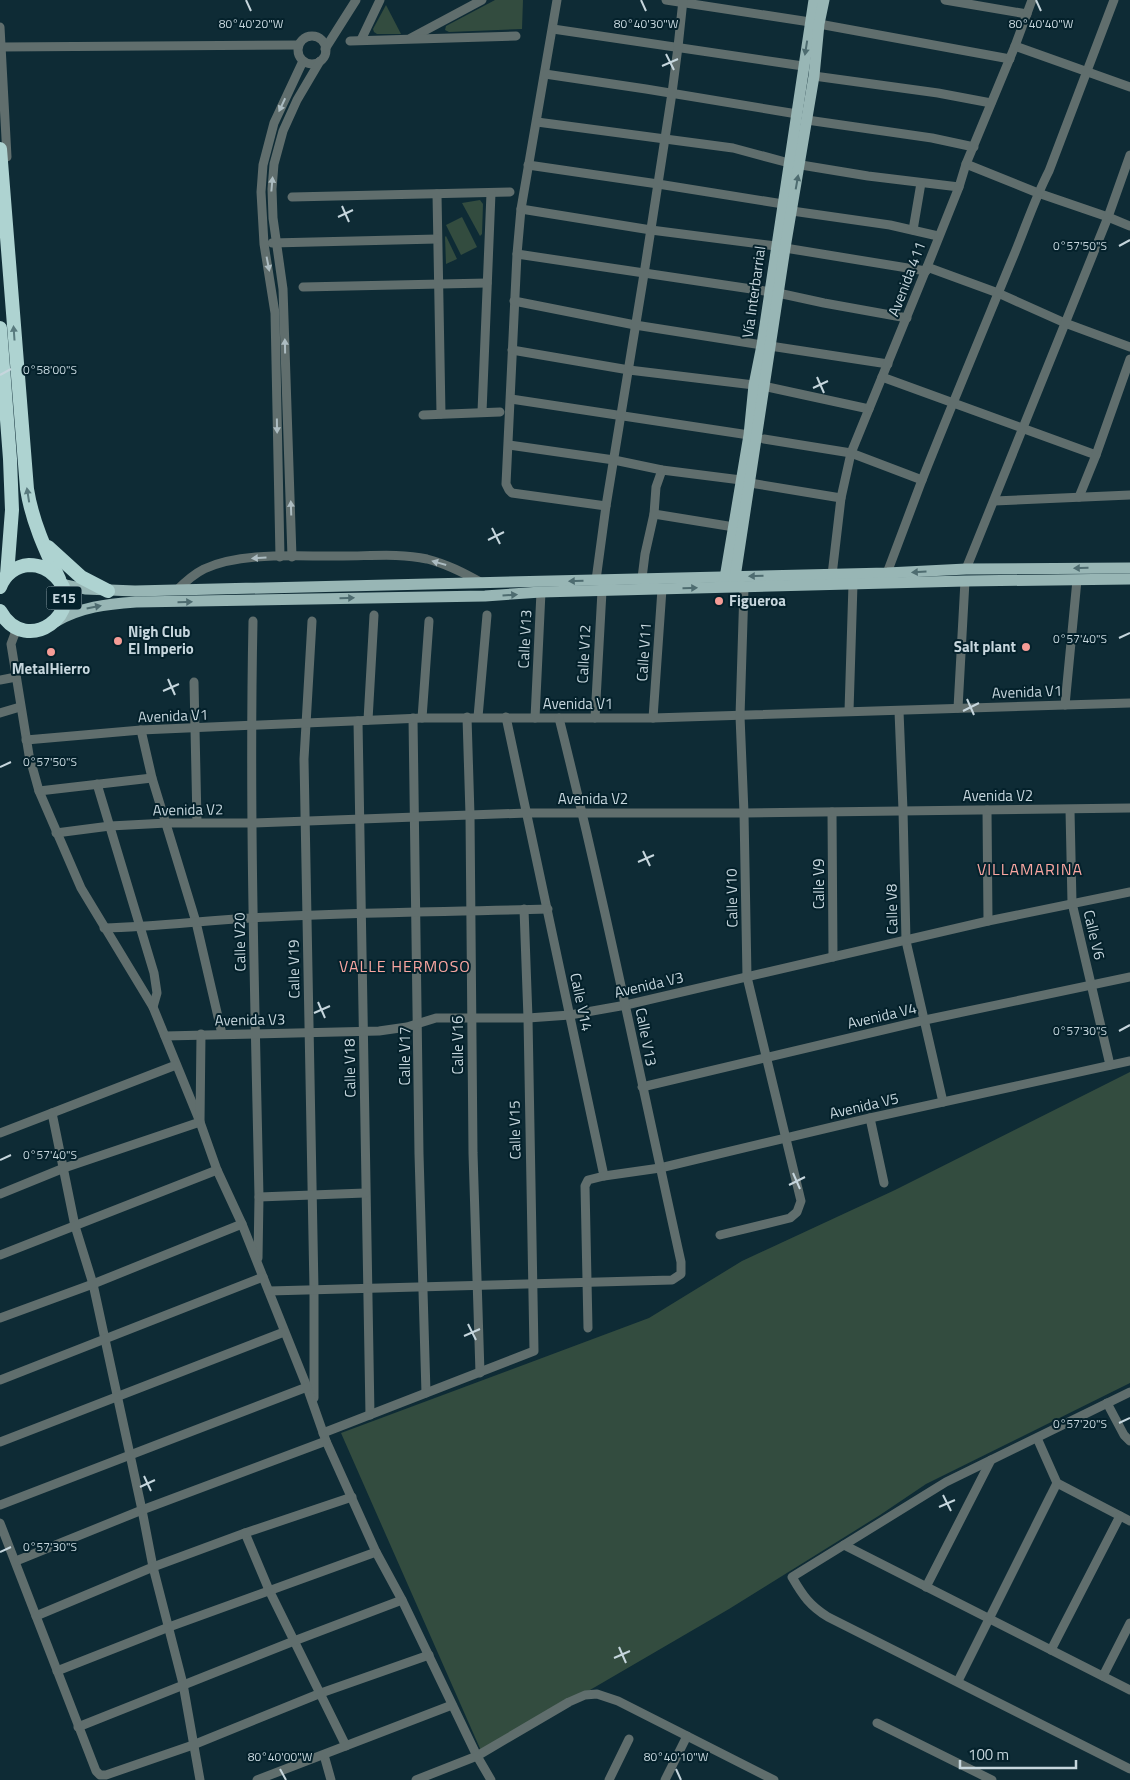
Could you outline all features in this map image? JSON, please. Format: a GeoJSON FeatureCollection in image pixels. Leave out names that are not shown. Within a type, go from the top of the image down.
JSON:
{"type":"FeatureCollection","features":[{"type":"Feature","properties":{"kind":"highway","name":"E15"},"geometry":{"type":"LineString","coordinates":[[0,150],[10,371],[12,510],[11,535],[2,581]]}},
{"type":"Feature","properties":{"kind":"highway","name":"E15"},"geometry":{"type":"LineString","coordinates":[[0,328],[10,371],[30,510],[64,594],[64,604],[55,622],[33,632],[17,628]]}},
{"type":"Feature","properties":{"kind":"highway"},"geometry":{"type":"LineString","coordinates":[[0,554],[11,535]]}},
{"type":"Feature","properties":{"kind":"highway"},"geometry":{"type":"LineString","coordinates":[[42,541],[70,568],[86,580],[108,591]]}},
{"type":"Feature","properties":{"kind":"highway","name":"E15"},"geometry":{"type":"LineString","coordinates":[[2,581],[15,569],[34,565],[52,572],[60,582]]}},
{"type":"Feature","properties":{"kind":"highway"},"geometry":{"type":"LineString","coordinates":[[2,615],[17,628]]}},
{"type":"Feature","properties":{"kind":"main road","name":"Vía Interbarrial"},"geometry":{"type":"LineString","coordinates":[[802,117],[814,76],[814,0]]}},
{"type":"Feature","properties":{"kind":"main road","name":"Vía Interbarrial"},"geometry":{"type":"LineString","coordinates":[[732,583],[759,386],[802,117],[803,66],[815,23],[824,0]]}},
{"type":"Feature","properties":{"kind":"main road","name":"Vía Interbarrial"},"geometry":{"type":"LineString","coordinates":[[732,583],[734,526],[745,481],[749,435],[759,386]]}},
{"type":"Feature","properties":{"kind":"main road"},"geometry":{"type":"LineString","coordinates":[[55,622],[80,610],[122,603],[485,596],[541,592],[642,578],[732,583],[853,584],[965,575],[1130,568]]}},
{"type":"Feature","properties":{"kind":"main road"},"geometry":{"type":"LineString","coordinates":[[60,582],[85,589],[108,591],[482,583],[599,585],[662,589],[832,575],[887,573],[1077,580],[1130,579]]}},
{"type":"Feature","properties":{"kind":"street"},"geometry":{"type":"LineString","coordinates":[[292,557],[284,306],[273,218],[272,189],[278,148],[296,100],[356,0]]}},
{"type":"Feature","properties":{"kind":"street"},"geometry":{"type":"LineString","coordinates":[[361,40],[380,0]]}},
{"type":"Feature","properties":{"kind":"street"},"geometry":{"type":"LineString","coordinates":[[409,40],[482,0]]}},
{"type":"Feature","properties":{"kind":"street"},"geometry":{"type":"LineString","coordinates":[[557,0],[521,209],[514,301],[506,484],[508,490],[512,493],[606,506]]}},
{"type":"Feature","properties":{"kind":"street"},"geometry":{"type":"LineString","coordinates":[[666,0],[815,23],[1010,59]]}},
{"type":"Feature","properties":{"kind":"street"},"geometry":{"type":"LineString","coordinates":[[948,0],[1027,14]]}},
{"type":"Feature","properties":{"kind":"street","name":"Avenida 411"},"geometry":{"type":"LineString","coordinates":[[832,575],[841,498],[851,453],[907,318],[1032,0]]}},
{"type":"Feature","properties":{"kind":"street"},"geometry":{"type":"LineString","coordinates":[[887,573],[922,480],[1048,171],[1114,0]]}},
{"type":"Feature","properties":{"kind":"street","name":"Calle V12"},"geometry":{"type":"LineString","coordinates":[[595,718],[599,585],[606,506],[622,416],[672,93],[682,1]]}},
{"type":"Feature","properties":{"kind":"street"},"geometry":{"type":"LineString","coordinates":[[0,27],[8,173],[5,235]]}},
{"type":"Feature","properties":{"kind":"street"},"geometry":{"type":"LineString","coordinates":[[553,29],[803,66]]}},
{"type":"Feature","properties":{"kind":"street"},"geometry":{"type":"LineString","coordinates":[[320,61],[312,64],[304,61],[298,54],[298,45],[304,38],[313,36],[322,40],[326,49]]}},
{"type":"Feature","properties":{"kind":"street"},"geometry":{"type":"LineString","coordinates":[[350,41],[516,36]]}},
{"type":"Feature","properties":{"kind":"street"},"geometry":{"type":"LineString","coordinates":[[2,47],[298,45]]}},
{"type":"Feature","properties":{"kind":"street"},"geometry":{"type":"LineString","coordinates":[[1015,46],[1130,87]]}},
{"type":"Feature","properties":{"kind":"street"},"geometry":{"type":"LineString","coordinates":[[280,557],[275,313],[264,244],[261,192],[265,158],[278,114],[304,61]]}},
{"type":"Feature","properties":{"kind":"street"},"geometry":{"type":"LineString","coordinates":[[545,74],[672,93],[974,146]]}},
{"type":"Feature","properties":{"kind":"street"},"geometry":{"type":"LineString","coordinates":[[814,76],[938,93],[991,103]]}},
{"type":"Feature","properties":{"kind":"street"},"geometry":{"type":"LineString","coordinates":[[537,122],[733,148],[795,164],[959,187]]}},
{"type":"Feature","properties":{"kind":"street"},"geometry":{"type":"LineString","coordinates":[[958,708],[965,575],[1108,217],[1130,155]]}},
{"type":"Feature","properties":{"kind":"street"},"geometry":{"type":"LineString","coordinates":[[966,164],[1038,193],[1130,226]]}},
{"type":"Feature","properties":{"kind":"street"},"geometry":{"type":"LineString","coordinates":[[528,165],[658,184],[890,224],[938,236]]}},
{"type":"Feature","properties":{"kind":"street"},"geometry":{"type":"LineString","coordinates":[[913,230],[922,183]]}},
{"type":"Feature","properties":{"kind":"street"},"geometry":{"type":"LineString","coordinates":[[482,412],[491,192]]}},
{"type":"Feature","properties":{"kind":"street"},"geometry":{"type":"LineString","coordinates":[[292,197],[510,192]]}},
{"type":"Feature","properties":{"kind":"street"},"geometry":{"type":"LineString","coordinates":[[437,194],[441,414]]}},
{"type":"Feature","properties":{"kind":"street"},"geometry":{"type":"LineString","coordinates":[[521,209],[651,230],[926,269],[998,293],[1066,323],[1130,347]]}},
{"type":"Feature","properties":{"kind":"street"},"geometry":{"type":"LineString","coordinates":[[264,244],[437,239]]}},
{"type":"Feature","properties":{"kind":"street"},"geometry":{"type":"LineString","coordinates":[[517,254],[774,292],[907,318]]}},
{"type":"Feature","properties":{"kind":"street"},"geometry":{"type":"LineString","coordinates":[[303,288],[487,283]]}},
{"type":"Feature","properties":{"kind":"street"},"geometry":{"type":"LineString","coordinates":[[514,301],[636,325],[888,364]]}},
{"type":"Feature","properties":{"kind":"street"},"geometry":{"type":"LineString","coordinates":[[512,350],[629,370],[759,386],[869,409]]}},
{"type":"Feature","properties":{"kind":"street"},"geometry":{"type":"LineString","coordinates":[[1079,497],[1130,359]]}},
{"type":"Feature","properties":{"kind":"street"},"geometry":{"type":"LineString","coordinates":[[882,377],[1096,455]]}},
{"type":"Feature","properties":{"kind":"street"},"geometry":{"type":"LineString","coordinates":[[511,399],[672,425],[749,435]]}},
{"type":"Feature","properties":{"kind":"street"},"geometry":{"type":"LineString","coordinates":[[423,415],[500,412]]}},
{"type":"Feature","properties":{"kind":"street"},"geometry":{"type":"LineString","coordinates":[[764,438],[851,453],[922,480]]}},
{"type":"Feature","properties":{"kind":"street"},"geometry":{"type":"LineString","coordinates":[[509,445],[614,460],[662,470],[745,481],[841,498]]}},
{"type":"Feature","properties":{"kind":"street"},"geometry":{"type":"LineString","coordinates":[[642,578],[654,514],[656,487],[662,470]]}},
{"type":"Feature","properties":{"kind":"street"},"geometry":{"type":"LineString","coordinates":[[994,501],[1130,495]]}},
{"type":"Feature","properties":{"kind":"street"},"geometry":{"type":"LineString","coordinates":[[654,514],[734,526]]}},
{"type":"Feature","properties":{"kind":"street"},"geometry":{"type":"LineString","coordinates":[[177,590],[188,579],[204,569],[257,558],[280,557],[399,556],[426,559],[454,567],[482,583]]}},
{"type":"Feature","properties":{"kind":"street"},"geometry":{"type":"LineString","coordinates":[[1065,705],[1077,580]]}},
{"type":"Feature","properties":{"kind":"street","name":"Calle V10"},"geometry":{"type":"LineString","coordinates":[[720,1235],[790,1218],[797,1212],[801,1202],[747,977],[744,813],[732,583]]}},
{"type":"Feature","properties":{"kind":"street"},"geometry":{"type":"LineString","coordinates":[[849,711],[853,584]]}},
{"type":"Feature","properties":{"kind":"street","name":"Calle V11"},"geometry":{"type":"LineString","coordinates":[[653,718],[662,589]]}},
{"type":"Feature","properties":{"kind":"street","name":"Calle V13"},"geometry":{"type":"LineString","coordinates":[[536,718],[541,592]]}},
{"type":"Feature","properties":{"kind":"street","name":"Calle V18"},"geometry":{"type":"LineString","coordinates":[[370,1416],[360,818],[363,720],[374,615]]}},
{"type":"Feature","properties":{"kind":"street"},"geometry":{"type":"LineString","coordinates":[[478,717],[487,615]]}},
{"type":"Feature","properties":{"kind":"street","name":"Calle V20"},"geometry":{"type":"LineString","coordinates":[[253,620],[250,726],[259,1197],[258,1264]]}},
{"type":"Feature","properties":{"kind":"street","name":"Calle V17"},"geometry":{"type":"LineString","coordinates":[[426,1393],[419,1154],[415,816],[418,718],[430,620]]}},
{"type":"Feature","properties":{"kind":"street","name":"Calle V19"},"geometry":{"type":"LineString","coordinates":[[312,621],[304,759],[314,1290],[314,1406]]}},
{"type":"Feature","properties":{"kind":"street"},"geometry":{"type":"LineString","coordinates":[[17,628],[12,644],[16,677],[31,767],[38,791],[81,888],[153,1007],[200,1122],[217,1170],[242,1224],[325,1437],[376,1552],[402,1600],[477,1756],[491,1780]]}},
{"type":"Feature","properties":{"kind":"street"},"geometry":{"type":"LineString","coordinates":[[0,680],[16,677]]}},
{"type":"Feature","properties":{"kind":"street"},"geometry":{"type":"LineString","coordinates":[[194,682],[197,822]]}},
{"type":"Feature","properties":{"kind":"street","name":"Avenida V1"},"geometry":{"type":"LineString","coordinates":[[26,740],[141,730],[418,718],[653,718],[1130,703]]}},
{"type":"Feature","properties":{"kind":"street"},"geometry":{"type":"LineString","coordinates":[[0,713],[20,707]]}},
{"type":"Feature","properties":{"kind":"street","name":"Calle V8"},"geometry":{"type":"LineString","coordinates":[[899,711],[906,941],[943,1102]]}},
{"type":"Feature","properties":{"kind":"street","name":"Calle V16"},"geometry":{"type":"LineString","coordinates":[[467,717],[470,815],[473,1153],[480,1373]]}},
{"type":"Feature","properties":{"kind":"street","name":"Calle V14"},"geometry":{"type":"LineString","coordinates":[[506,717],[604,1176]]}},
{"type":"Feature","properties":{"kind":"street","name":"Calle V13"},"geometry":{"type":"LineString","coordinates":[[559,718],[583,813],[681,1262],[681,1274],[672,1280],[587,1282]]}},
{"type":"Feature","properties":{"kind":"street"},"geometry":{"type":"LineString","coordinates":[[141,730],[152,778],[196,922],[222,1034]]}},
{"type":"Feature","properties":{"kind":"street"},"geometry":{"type":"LineString","coordinates":[[38,791],[152,778]]}},
{"type":"Feature","properties":{"kind":"street"},"geometry":{"type":"LineString","coordinates":[[98,784],[141,927],[156,986],[156,1001],[153,1007]]}},
{"type":"Feature","properties":{"kind":"street","name":"Avenida V2"},"geometry":{"type":"LineString","coordinates":[[56,833],[110,826],[167,823],[305,821],[527,813],[744,813],[1130,808]]}},
{"type":"Feature","properties":{"kind":"street"},"geometry":{"type":"LineString","coordinates":[[987,810],[988,921]]}},
{"type":"Feature","properties":{"kind":"street","name":"Calle V6"},"geometry":{"type":"LineString","coordinates":[[1070,810],[1072,903],[1110,1065]]}},
{"type":"Feature","properties":{"kind":"street","name":"Calle V9"},"geometry":{"type":"LineString","coordinates":[[832,812],[833,957]]}},
{"type":"Feature","properties":{"kind":"street","name":"Avenida V3"},"geometry":{"type":"LineString","coordinates":[[165,1036],[364,1032],[394,1029],[443,1018],[528,1018],[570,1015],[626,1006],[988,921],[1130,892]]}},
{"type":"Feature","properties":{"kind":"street"},"geometry":{"type":"LineString","coordinates":[[104,928],[307,915],[548,909]]}},
{"type":"Feature","properties":{"kind":"street","name":"Calle V15"},"geometry":{"type":"LineString","coordinates":[[480,1373],[534,1351],[528,1018],[524,910]]}},
{"type":"Feature","properties":{"kind":"street","name":"Avenida V4"},"geometry":{"type":"LineString","coordinates":[[642,1087],[925,1020],[1130,977]]}},
{"type":"Feature","properties":{"kind":"street"},"geometry":{"type":"LineString","coordinates":[[200,1122],[201,1034]]}},
{"type":"Feature","properties":{"kind":"street","name":"Avenida V5"},"geometry":{"type":"LineString","coordinates":[[604,1176],[660,1168],[870,1118],[1130,1061]]}},
{"type":"Feature","properties":{"kind":"street"},"geometry":{"type":"LineString","coordinates":[[0,1133],[176,1065]]}},
{"type":"Feature","properties":{"kind":"street"},"geometry":{"type":"LineString","coordinates":[[52,1113],[75,1226],[93,1284],[153,1567],[183,1684],[200,1780]]}},
{"type":"Feature","properties":{"kind":"street"},"geometry":{"type":"LineString","coordinates":[[870,1118],[884,1183]]}},
{"type":"Feature","properties":{"kind":"street"},"geometry":{"type":"LineString","coordinates":[[0,1194],[64,1168],[200,1122]]}},
{"type":"Feature","properties":{"kind":"street"},"geometry":{"type":"LineString","coordinates":[[0,1255],[217,1170]]}},
{"type":"Feature","properties":{"kind":"street"},"geometry":{"type":"LineString","coordinates":[[588,1328],[585,1186],[588,1180],[604,1176]]}},
{"type":"Feature","properties":{"kind":"street"},"geometry":{"type":"LineString","coordinates":[[259,1197],[365,1193]]}},
{"type":"Feature","properties":{"kind":"street"},"geometry":{"type":"LineString","coordinates":[[0,1318],[93,1284],[242,1224]]}},
{"type":"Feature","properties":{"kind":"street"},"geometry":{"type":"LineString","coordinates":[[0,1380],[263,1277]]}},
{"type":"Feature","properties":{"kind":"street"},"geometry":{"type":"LineString","coordinates":[[269,1292],[587,1282]]}},
{"type":"Feature","properties":{"kind":"street"},"geometry":{"type":"LineString","coordinates":[[0,1442],[284,1332]]}},
{"type":"Feature","properties":{"kind":"street"},"geometry":{"type":"LineString","coordinates":[[16,1561],[325,1437],[426,1393],[480,1373]]}},
{"type":"Feature","properties":{"kind":"street"},"geometry":{"type":"LineString","coordinates":[[0,1505],[307,1387]]}},
{"type":"Feature","properties":{"kind":"street"},"geometry":{"type":"LineString","coordinates":[[1130,1392],[946,1482],[792,1577],[804,1598],[814,1608],[828,1617],[1130,1769]]}},
{"type":"Feature","properties":{"kind":"street"},"geometry":{"type":"LineString","coordinates":[[1107,1403],[1124,1435],[1130,1441]]}},
{"type":"Feature","properties":{"kind":"street"},"geometry":{"type":"LineString","coordinates":[[1038,1438],[1058,1483],[1130,1521]]}},
{"type":"Feature","properties":{"kind":"street"},"geometry":{"type":"LineString","coordinates":[[926,1587],[992,1460]]}},
{"type":"Feature","properties":{"kind":"street"},"geometry":{"type":"LineString","coordinates":[[958,1681],[1058,1483]]}},
{"type":"Feature","properties":{"kind":"street"},"geometry":{"type":"LineString","coordinates":[[36,1616],[153,1567],[245,1533],[352,1497]]}},
{"type":"Feature","properties":{"kind":"street"},"geometry":{"type":"LineString","coordinates":[[1051,1650],[1120,1516]]}},
{"type":"Feature","properties":{"kind":"street"},"geometry":{"type":"LineString","coordinates":[[0,1523],[78,1727],[96,1771],[100,1775],[106,1775],[193,1745],[321,1693],[429,1655]]}},
{"type":"Feature","properties":{"kind":"street"},"geometry":{"type":"LineString","coordinates":[[245,1533],[269,1590],[346,1746]]}},
{"type":"Feature","properties":{"kind":"street"},"geometry":{"type":"LineString","coordinates":[[844,1545],[1130,1690]]}},
{"type":"Feature","properties":{"kind":"street"},"geometry":{"type":"LineString","coordinates":[[57,1671],[168,1627],[376,1552]]}},
{"type":"Feature","properties":{"kind":"street"},"geometry":{"type":"LineString","coordinates":[[78,1727],[294,1640],[402,1600]]}},
{"type":"Feature","properties":{"kind":"street"},"geometry":{"type":"LineString","coordinates":[[1103,1676],[1130,1623]]}},
{"type":"Feature","properties":{"kind":"street"},"geometry":{"type":"LineString","coordinates":[[416,1780],[477,1756],[586,1694],[597,1694],[618,1701],[687,1736],[757,1776],[774,1780]]}},
{"type":"Feature","properties":{"kind":"street"},"geometry":{"type":"LineString","coordinates":[[257,1780],[452,1705]]}},
{"type":"Feature","properties":{"kind":"street"},"geometry":{"type":"LineString","coordinates":[[877,1723],[992,1780]]}},
{"type":"Feature","properties":{"kind":"street"},"geometry":{"type":"LineString","coordinates":[[666,1780],[687,1736]]}},
{"type":"Feature","properties":{"kind":"street"},"geometry":{"type":"LineString","coordinates":[[609,1780],[629,1739]]}},
{"type":"Feature","properties":{"kind":"street"},"geometry":{"type":"LineString","coordinates":[[324,1755],[331,1780]]}},
{"type":"Feature","properties":{"kind":"green space"},"geometry":{"type":"Polygon","coordinates":[[[495,0],[523,0],[522,29],[449,32],[445,30],[446,26],[495,0]]]}},
{"type":"Feature","properties":{"kind":"green space"},"geometry":{"type":"Polygon","coordinates":[[[386,5],[401,34],[377,34],[374,32],[373,29],[386,5]]]}},
{"type":"Feature","properties":{"kind":"green space"},"geometry":{"type":"Polygon","coordinates":[[[480,200],[483,204],[482,234],[480,236],[462,203],[480,200]]]}},
{"type":"Feature","properties":{"kind":"green space"},"geometry":{"type":"Polygon","coordinates":[[[462,217],[477,247],[461,255],[446,225],[462,217]]]}},
{"type":"Feature","properties":{"kind":"green space"},"geometry":{"type":"Polygon","coordinates":[[[445,237],[457,259],[446,264],[445,237]]]}},
{"type":"Feature","properties":{"kind":"green space"},"geometry":{"type":"Polygon","coordinates":[[[1130,1072],[1130,1383],[926,1484],[880,1515],[729,1609],[482,1753],[341,1433],[649,1318],[742,1261],[895,1190],[1130,1072]]]}},
{"type":"Feature","properties":{"kind":"place","name":"Figueroa"},"geometry":{"type":"Point","coordinates":[719,601]}},
{"type":"Feature","properties":{"kind":"place","name":"Nigh Club El Imperio"},"geometry":{"type":"Point","coordinates":[118,641]}},
{"type":"Feature","properties":{"kind":"place","name":"Salt plant"},"geometry":{"type":"Point","coordinates":[1026,647]}},
{"type":"Feature","properties":{"kind":"place","name":"MetalHierro"},"geometry":{"type":"Point","coordinates":[51,652]}},
{"type":"Feature","properties":{"kind":"district","name":"VILLAMARINA"},"geometry":{"type":"Point","coordinates":[1030,869]}},
{"type":"Feature","properties":{"kind":"district","name":"VALLE HERMOSO"},"geometry":{"type":"Point","coordinates":[405,966]}}]}
